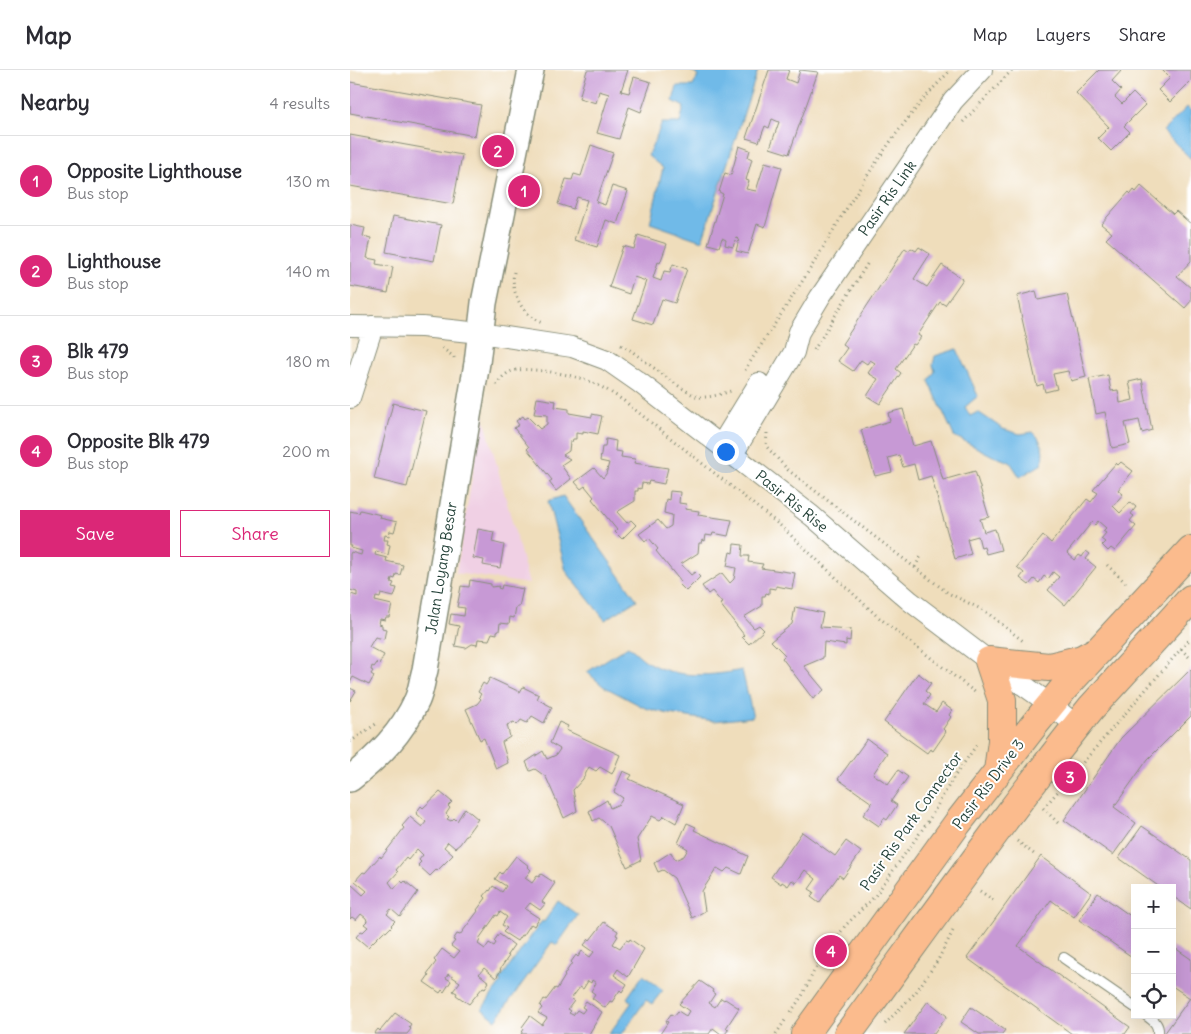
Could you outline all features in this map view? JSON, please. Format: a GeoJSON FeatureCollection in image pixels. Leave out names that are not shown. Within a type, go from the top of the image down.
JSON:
{"type":"FeatureCollection","features":[{"type":"Feature","properties":{"kind":"main road","name":"Pasir Ris Drive 3"},"geometry":{"type":"LineString","coordinates":[[806,1034],[951,832],[1050,704],[1191,550]]}},
{"type":"Feature","properties":{"kind":"main road"},"geometry":{"type":"LineString","coordinates":[[848,1034],[1012,809],[1091,708],[1191,599]]}},
{"type":"Feature","properties":{"kind":"main road"},"geometry":{"type":"LineString","coordinates":[[998,771],[1002,741],[1002,700],[989,661],[1049,667],[1082,659],[1100,650]]}},
{"type":"Feature","properties":{"kind":"street","name":"Jalan Loyang Besar"},"geometry":{"type":"LineString","coordinates":[[350,779],[376,758],[401,729],[418,699],[425,670],[477,363],[484,303],[531,70]]}},
{"type":"Feature","properties":{"kind":"street","name":"Pasir Ris Link"},"geometry":{"type":"LineString","coordinates":[[727,450],[753,406],[782,345],[799,332],[858,240],[953,101],[982,70]]}},
{"type":"Feature","properties":{"kind":"street"},"geometry":{"type":"LineString","coordinates":[[350,326],[422,327],[480,333]]}},
{"type":"Feature","properties":{"kind":"street"},"geometry":{"type":"LineString","coordinates":[[350,398],[374,326]]}},
{"type":"Feature","properties":{"kind":"street","name":"Pasir Ris Rise"},"geometry":{"type":"LineString","coordinates":[[480,333],[572,347],[607,360],[640,383],[812,516],[910,601],[1077,726]]}},
{"type":"Feature","properties":{"kind":"lane"},"geometry":{"type":"LineString","coordinates":[[1064,958],[1131,1004]]}},
{"type":"Feature","properties":{"kind":"lane"},"geometry":{"type":"LineString","coordinates":[[1152,1019],[1159,1028],[1158,1034]]}},
{"type":"Feature","properties":{"kind":"path"},"geometry":{"type":"LineString","coordinates":[[741,375],[801,284],[852,199],[905,122],[933,88],[951,70]]}},
{"type":"Feature","properties":{"kind":"path"},"geometry":{"type":"LineString","coordinates":[[958,129],[1012,70]]}},
{"type":"Feature","properties":{"kind":"path"},"geometry":{"type":"LineString","coordinates":[[814,351],[870,260]]}},
{"type":"Feature","properties":{"kind":"path"},"geometry":{"type":"LineString","coordinates":[[522,307],[531,317],[546,323]]}},
{"type":"Feature","properties":{"kind":"path"},"geometry":{"type":"LineString","coordinates":[[616,343],[630,350],[698,397],[717,396],[731,391],[736,383]]}},
{"type":"Feature","properties":{"kind":"path"},"geometry":{"type":"LineString","coordinates":[[434,346],[444,348],[454,358],[456,368]]}},
{"type":"Feature","properties":{"kind":"path"},"geometry":{"type":"LineString","coordinates":[[510,371],[528,370],[554,373],[587,380],[624,401],[782,527],[877,616],[981,696]]}},
{"type":"Feature","properties":{"kind":"path"},"geometry":{"type":"LineString","coordinates":[[731,391],[771,417],[767,430],[766,446],[788,470],[948,592],[985,611],[1030,646]]}},
{"type":"Feature","properties":{"kind":"path"},"geometry":{"type":"LineString","coordinates":[[915,567],[921,556]]}},
{"type":"Feature","properties":{"kind":"path"},"geometry":{"type":"LineString","coordinates":[[1107,565],[1130,586]]}},
{"type":"Feature","properties":{"kind":"path"},"geometry":{"type":"LineString","coordinates":[[1037,815],[1191,638]]}},
{"type":"Feature","properties":{"kind":"path"},"geometry":{"type":"LineString","coordinates":[[1181,649],[1191,659]]}},
{"type":"Feature","properties":{"kind":"path"},"geometry":{"type":"LineString","coordinates":[[350,742],[380,720]]}},
{"type":"Feature","properties":{"kind":"path","name":"Pasir Ris Park Connector"},"geometry":{"type":"LineString","coordinates":[[776,1034],[802,996],[816,967],[845,926],[875,896],[929,820],[952,780],[982,736]]}},
{"type":"Feature","properties":{"kind":"path"},"geometry":{"type":"LineString","coordinates":[[1068,780],[1079,790]]}},
{"type":"Feature","properties":{"kind":"path"},"geometry":{"type":"LineString","coordinates":[[1043,808],[1060,824]]}},
{"type":"Feature","properties":{"kind":"path"},"geometry":{"type":"LineString","coordinates":[[1012,848],[1022,835]]}},
{"type":"Feature","properties":{"kind":"path"},"geometry":{"type":"LineString","coordinates":[[1017,841],[1034,854]]}},
{"type":"Feature","properties":{"kind":"path"},"geometry":{"type":"LineString","coordinates":[[975,896],[985,883]]}},
{"type":"Feature","properties":{"kind":"path"},"geometry":{"type":"LineString","coordinates":[[980,890],[996,902]]}},
{"type":"Feature","properties":{"kind":"path"},"geometry":{"type":"LineString","coordinates":[[880,1029],[916,992],[938,960],[953,930]]}},
{"type":"Feature","properties":{"kind":"shaded area"},"geometry":{"type":"Polygon","coordinates":[[[483,413],[486,425],[529,584],[456,573],[483,413]]]}},
{"type":"Feature","properties":{"kind":"water"},"geometry":{"type":"Polygon","coordinates":[[[690,70],[758,70],[702,241],[650,223],[663,168],[648,156],[662,123],[680,123],[684,107],[673,101],[677,86],[693,86],[698,76],[690,70]]]}},
{"type":"Feature","properties":{"kind":"water"},"geometry":{"type":"Polygon","coordinates":[[[1187,107],[1191,111],[1191,159],[1163,131],[1187,107]]]}},
{"type":"Feature","properties":{"kind":"water"},"geometry":{"type":"Polygon","coordinates":[[[957,349],[978,396],[965,407],[970,416],[978,412],[1003,429],[1020,434],[1033,432],[1042,446],[1042,464],[1020,477],[1010,462],[993,456],[954,436],[929,381],[935,371],[933,365],[935,356],[957,349]]]}},
{"type":"Feature","properties":{"kind":"water"},"geometry":{"type":"Polygon","coordinates":[[[563,496],[637,600],[605,620],[566,571],[548,501],[563,496]]]}},
{"type":"Feature","properties":{"kind":"water"},"geometry":{"type":"Polygon","coordinates":[[[628,646],[649,663],[671,672],[707,675],[742,670],[753,717],[714,721],[645,708],[603,686],[587,672],[628,646]]]}},
{"type":"Feature","properties":{"kind":"water"},"geometry":{"type":"Polygon","coordinates":[[[558,901],[578,915],[557,945],[552,942],[496,1020],[482,1009],[501,982],[499,981],[558,901]]]}},
{"type":"Feature","properties":{"kind":"water"},"geometry":{"type":"Polygon","coordinates":[[[643,975],[663,990],[652,1004],[646,1000],[622,1034],[609,1034],[632,1002],[627,998],[643,975]]]}},
{"type":"Feature","properties":{"kind":"building"},"geometry":{"type":"Polygon","coordinates":[[[587,70],[628,70],[621,91],[629,93],[634,77],[651,82],[641,112],[629,107],[619,139],[597,133],[609,94],[599,91],[596,103],[579,98],[587,70]]]}},
{"type":"Feature","properties":{"kind":"building"},"geometry":{"type":"Polygon","coordinates":[[[769,70],[789,70],[786,79],[796,83],[800,70],[818,72],[789,154],[770,148],[779,122],[772,119],[769,128],[765,126],[759,142],[746,138],[769,70]]]}},
{"type":"Feature","properties":{"kind":"building"},"geometry":{"type":"Polygon","coordinates":[[[1099,70],[1122,70],[1112,81],[1121,90],[1115,97],[1122,104],[1133,93],[1145,105],[1124,126],[1130,132],[1111,151],[1098,138],[1109,127],[1076,93],[1099,70]]]}},
{"type":"Feature","properties":{"kind":"building"},"geometry":{"type":"Polygon","coordinates":[[[1162,70],[1191,70],[1191,81],[1170,102],[1158,90],[1170,78],[1162,70]]]}},
{"type":"Feature","properties":{"kind":"building"},"geometry":{"type":"Polygon","coordinates":[[[350,82],[481,105],[475,136],[350,113],[350,82]]]}},
{"type":"Feature","properties":{"kind":"building"},"geometry":{"type":"Polygon","coordinates":[[[350,135],[462,155],[453,204],[350,186],[350,135]]]}},
{"type":"Feature","properties":{"kind":"building"},"geometry":{"type":"Polygon","coordinates":[[[591,145],[613,153],[596,202],[605,205],[612,186],[628,191],[617,224],[606,220],[597,247],[574,240],[587,200],[577,197],[573,209],[558,204],[566,179],[572,180],[574,174],[581,176],[591,145]]]}},
{"type":"Feature","properties":{"kind":"building"},"geometry":{"type":"Polygon","coordinates":[[[739,146],[750,150],[748,157],[752,159],[746,180],[749,181],[746,189],[756,191],[765,162],[782,167],[765,227],[757,224],[748,254],[736,251],[739,239],[736,238],[733,247],[725,245],[726,240],[722,238],[719,247],[708,244],[723,194],[719,192],[725,173],[731,175],[739,146]]]}},
{"type":"Feature","properties":{"kind":"building"},"geometry":{"type":"Polygon","coordinates":[[[1141,186],[1173,214],[1176,211],[1191,224],[1191,261],[1177,276],[1191,288],[1191,301],[1185,308],[1106,239],[1112,233],[1101,224],[1129,192],[1131,194],[1134,190],[1136,192],[1141,186]]]}},
{"type":"Feature","properties":{"kind":"building"},"geometry":{"type":"Polygon","coordinates":[[[393,216],[441,225],[434,261],[386,252],[393,216]]]}},
{"type":"Feature","properties":{"kind":"building"},"geometry":{"type":"Polygon","coordinates":[[[350,225],[365,228],[363,236],[371,238],[367,258],[377,260],[376,264],[393,267],[388,293],[350,286],[350,225]]]}},
{"type":"Feature","properties":{"kind":"building"},"geometry":{"type":"Polygon","coordinates":[[[638,235],[667,244],[653,278],[661,281],[664,271],[670,272],[673,264],[687,269],[675,303],[662,299],[653,325],[633,319],[646,281],[634,277],[629,294],[609,287],[623,246],[634,249],[638,235]]]}},
{"type":"Feature","properties":{"kind":"building"},"geometry":{"type":"Polygon","coordinates":[[[919,247],[930,254],[914,279],[927,287],[942,265],[963,279],[945,305],[940,302],[918,335],[921,337],[915,345],[913,344],[896,369],[901,373],[880,404],[867,396],[878,379],[868,373],[875,363],[870,360],[867,364],[861,360],[853,371],[838,361],[847,348],[842,344],[905,248],[909,251],[911,248],[916,251],[919,247]]]}},
{"type":"Feature","properties":{"kind":"building"},"geometry":{"type":"Polygon","coordinates":[[[1036,291],[1038,300],[1067,294],[1086,377],[1071,381],[1068,371],[1053,374],[1057,389],[1045,392],[1043,384],[1037,386],[1017,296],[1036,291]]]}},
{"type":"Feature","properties":{"kind":"building"},"geometry":{"type":"Polygon","coordinates":[[[1108,375],[1111,391],[1118,390],[1120,403],[1133,400],[1129,382],[1142,379],[1152,430],[1142,433],[1139,420],[1125,423],[1130,444],[1112,448],[1105,412],[1096,414],[1089,379],[1108,375]]]}},
{"type":"Feature","properties":{"kind":"building"},"geometry":{"type":"Polygon","coordinates":[[[537,398],[556,401],[555,407],[569,409],[569,413],[592,417],[592,414],[602,416],[598,434],[583,431],[583,434],[576,433],[576,439],[570,442],[569,451],[563,455],[570,459],[561,465],[571,479],[556,491],[549,482],[552,480],[527,449],[529,447],[514,428],[519,425],[516,421],[523,416],[525,419],[528,417],[540,429],[547,424],[547,415],[534,414],[537,398]]]}},
{"type":"Feature","properties":{"kind":"building"},"geometry":{"type":"Polygon","coordinates":[[[393,403],[426,411],[407,487],[374,479],[393,403]]]}},
{"type":"Feature","properties":{"kind":"building"},"geometry":{"type":"Polygon","coordinates":[[[903,409],[913,446],[931,441],[943,480],[975,471],[989,517],[980,519],[984,532],[995,529],[1001,550],[986,554],[984,547],[981,548],[978,536],[967,539],[971,554],[955,559],[931,476],[918,480],[914,464],[903,467],[899,455],[888,458],[892,472],[875,476],[861,430],[890,421],[888,413],[903,409]]]}},
{"type":"Feature","properties":{"kind":"building"},"geometry":{"type":"Polygon","coordinates":[[[606,439],[616,441],[615,451],[622,452],[621,457],[635,459],[634,463],[668,468],[664,484],[649,481],[648,484],[642,483],[641,489],[638,488],[638,491],[635,491],[635,501],[617,512],[627,523],[631,520],[636,525],[622,539],[615,532],[617,530],[592,499],[594,497],[585,486],[581,489],[575,482],[594,468],[603,478],[606,474],[609,463],[600,461],[602,447],[605,447],[606,439]]]}},
{"type":"Feature","properties":{"kind":"building"},"geometry":{"type":"Polygon","coordinates":[[[1121,462],[1133,471],[1118,490],[1123,494],[1113,506],[1120,513],[1130,502],[1136,507],[1131,514],[1134,516],[1130,521],[1136,526],[1115,551],[1111,548],[1108,551],[1102,545],[1105,542],[1101,539],[1106,533],[1103,531],[1106,528],[1098,521],[1095,525],[1092,522],[1067,553],[1075,560],[1079,555],[1082,557],[1086,551],[1090,554],[1086,559],[1096,567],[1065,605],[1048,590],[1059,577],[1053,572],[1048,579],[1044,576],[1039,583],[1034,579],[1029,585],[1020,578],[1024,573],[1017,567],[1043,536],[1051,543],[1087,499],[1091,502],[1098,493],[1093,490],[1116,463],[1118,465],[1121,462]]]}},
{"type":"Feature","properties":{"kind":"building"},"geometry":{"type":"Polygon","coordinates":[[[670,491],[680,492],[679,503],[686,504],[685,509],[699,511],[698,515],[732,520],[728,536],[713,533],[712,536],[706,535],[705,541],[703,540],[702,543],[699,543],[698,553],[681,564],[691,575],[695,572],[700,577],[686,591],[679,584],[681,582],[656,551],[658,549],[649,538],[645,541],[639,534],[658,520],[666,529],[671,526],[672,515],[664,513],[666,499],[669,500],[670,491]]]}},
{"type":"Feature","properties":{"kind":"building"},"geometry":{"type":"Polygon","coordinates":[[[360,510],[381,515],[380,518],[397,522],[394,532],[390,531],[389,536],[385,535],[384,540],[388,540],[387,544],[390,545],[388,555],[376,551],[375,555],[387,558],[386,561],[403,565],[400,575],[396,574],[395,579],[392,578],[391,582],[394,583],[392,587],[397,588],[394,597],[381,594],[380,598],[376,597],[375,601],[392,605],[389,617],[386,617],[385,620],[380,619],[379,624],[382,625],[382,628],[386,629],[384,639],[375,637],[369,647],[384,655],[379,665],[377,663],[374,667],[372,666],[371,670],[373,671],[371,674],[374,676],[369,685],[353,677],[350,683],[350,599],[351,594],[357,596],[357,592],[350,590],[350,554],[351,552],[361,555],[362,551],[350,546],[350,511],[359,513],[360,510]]]}},
{"type":"Feature","properties":{"kind":"building"},"geometry":{"type":"Polygon","coordinates":[[[478,529],[494,532],[492,542],[504,545],[500,568],[483,565],[484,560],[473,558],[478,529]]]}},
{"type":"Feature","properties":{"kind":"building"},"geometry":{"type":"Polygon","coordinates":[[[734,544],[743,545],[742,556],[749,556],[748,562],[763,564],[761,568],[795,573],[792,589],[776,586],[776,589],[769,588],[769,594],[766,593],[765,596],[762,596],[762,606],[744,617],[754,628],[759,625],[764,630],[749,644],[742,637],[744,635],[720,604],[722,603],[712,591],[708,594],[702,586],[722,573],[730,583],[734,579],[736,568],[727,566],[730,552],[733,553],[734,544]]]}},
{"type":"Feature","properties":{"kind":"building"},"geometry":{"type":"Polygon","coordinates":[[[470,580],[491,584],[491,587],[499,586],[498,588],[501,589],[502,585],[523,589],[519,607],[516,607],[514,618],[510,617],[509,624],[500,623],[499,631],[497,631],[497,634],[492,633],[489,640],[478,639],[477,645],[472,644],[466,648],[455,646],[459,626],[449,624],[451,614],[464,616],[465,608],[457,607],[461,586],[469,587],[470,580]]]}},
{"type":"Feature","properties":{"kind":"building"},"geometry":{"type":"Polygon","coordinates":[[[795,607],[823,613],[820,627],[851,629],[850,641],[846,640],[846,645],[824,642],[823,658],[804,666],[824,690],[813,699],[782,658],[785,655],[771,641],[792,624],[795,607]]]}},
{"type":"Feature","properties":{"kind":"building"},"geometry":{"type":"Polygon","coordinates":[[[1191,669],[1191,716],[1148,759],[1114,807],[1136,823],[1113,855],[1064,820],[1121,738],[1191,669]]]}},
{"type":"Feature","properties":{"kind":"building"},"geometry":{"type":"Polygon","coordinates":[[[918,673],[931,683],[925,691],[930,695],[924,704],[936,712],[942,703],[952,710],[949,715],[951,717],[943,729],[946,732],[933,751],[930,749],[927,753],[884,722],[918,673]]]}},
{"type":"Feature","properties":{"kind":"building"},"geometry":{"type":"Polygon","coordinates":[[[490,678],[520,692],[523,687],[539,695],[537,699],[552,707],[544,723],[532,716],[527,723],[521,720],[517,725],[514,722],[507,725],[510,737],[502,742],[508,763],[496,769],[484,738],[480,740],[466,709],[477,704],[481,699],[479,697],[481,694],[478,692],[483,683],[486,685],[490,678]]]}},
{"type":"Feature","properties":{"kind":"building"},"geometry":{"type":"Polygon","coordinates":[[[350,688],[356,691],[350,701],[350,688]]]}},
{"type":"Feature","properties":{"kind":"building"},"geometry":{"type":"Polygon","coordinates":[[[559,722],[568,726],[566,730],[620,755],[612,774],[600,767],[596,771],[589,767],[583,779],[573,790],[577,811],[564,818],[546,777],[535,769],[530,771],[526,762],[543,751],[547,759],[556,755],[560,749],[550,743],[559,722]]]}},
{"type":"Feature","properties":{"kind":"building"},"geometry":{"type":"Polygon","coordinates":[[[867,739],[887,753],[873,774],[888,784],[898,770],[908,777],[891,801],[897,805],[887,820],[884,818],[879,826],[863,815],[872,803],[838,779],[867,739]]]}},
{"type":"Feature","properties":{"kind":"building"},"geometry":{"type":"Polygon","coordinates":[[[623,771],[632,775],[629,779],[684,804],[676,823],[664,816],[660,820],[652,816],[637,839],[641,860],[627,867],[609,826],[599,818],[593,821],[589,811],[607,800],[610,808],[619,804],[623,798],[614,792],[623,771]]]}},
{"type":"Feature","properties":{"kind":"building"},"geometry":{"type":"Polygon","coordinates":[[[440,792],[452,802],[448,806],[450,808],[446,814],[449,817],[447,819],[451,821],[454,818],[457,821],[465,808],[478,819],[455,848],[448,842],[444,847],[453,855],[430,876],[418,865],[423,855],[417,849],[408,860],[406,858],[396,870],[398,872],[389,882],[394,889],[401,881],[403,883],[405,881],[418,892],[400,917],[391,909],[387,914],[395,921],[392,926],[386,932],[384,931],[368,947],[356,937],[368,927],[364,924],[367,921],[366,918],[361,914],[356,920],[352,917],[350,919],[350,887],[352,885],[363,895],[367,891],[355,881],[380,856],[381,858],[410,817],[422,827],[426,822],[416,813],[421,806],[423,808],[440,792]]]}},
{"type":"Feature","properties":{"kind":"building"},"geometry":{"type":"Polygon","coordinates":[[[687,823],[696,827],[694,830],[748,856],[741,874],[728,868],[724,872],[717,868],[702,891],[705,911],[692,918],[674,878],[663,870],[658,872],[654,863],[671,852],[675,860],[684,856],[688,849],[678,843],[687,823]]]}},
{"type":"Feature","properties":{"kind":"building"},"geometry":{"type":"Polygon","coordinates":[[[1142,826],[1191,860],[1191,909],[1176,899],[1176,884],[1155,884],[1119,858],[1142,826]]]}},
{"type":"Feature","properties":{"kind":"building"},"geometry":{"type":"Polygon","coordinates":[[[802,832],[835,856],[846,841],[861,852],[843,878],[839,875],[819,903],[811,897],[814,892],[809,889],[816,879],[805,870],[796,883],[792,880],[788,886],[782,882],[781,884],[771,877],[802,832]]]}},
{"type":"Feature","properties":{"kind":"building"},"geometry":{"type":"Polygon","coordinates":[[[516,856],[529,866],[531,870],[525,878],[532,883],[541,874],[555,883],[542,902],[545,904],[540,910],[530,903],[525,909],[539,918],[534,926],[531,924],[517,941],[503,932],[507,928],[502,925],[507,917],[500,912],[498,916],[496,915],[479,939],[478,944],[485,949],[489,943],[494,946],[496,943],[494,941],[499,934],[514,945],[496,978],[484,968],[479,974],[489,982],[469,1004],[453,991],[460,982],[448,974],[446,978],[451,981],[444,992],[442,990],[440,993],[424,982],[429,975],[427,974],[436,962],[434,960],[442,949],[454,958],[459,952],[451,946],[455,941],[453,940],[457,934],[460,935],[478,911],[486,898],[484,896],[493,886],[502,892],[506,886],[495,879],[500,872],[502,874],[516,856]]]}},
{"type":"Feature","properties":{"kind":"building"},"geometry":{"type":"Polygon","coordinates":[[[1041,856],[1091,893],[1074,917],[1051,900],[1018,946],[1130,1027],[1125,1034],[1072,1034],[967,958],[1041,856]]]}},
{"type":"Feature","properties":{"kind":"building"},"geometry":{"type":"Polygon","coordinates":[[[1098,893],[1131,916],[1131,956],[1079,920],[1098,893]]]}},
{"type":"Feature","properties":{"kind":"building"},"geometry":{"type":"Polygon","coordinates":[[[604,922],[618,931],[616,935],[618,936],[613,944],[620,948],[626,940],[629,941],[630,939],[644,949],[628,977],[618,969],[614,975],[627,984],[622,992],[620,990],[612,1002],[610,1001],[605,1008],[592,998],[595,994],[591,991],[596,983],[592,980],[591,983],[588,981],[583,989],[580,987],[571,999],[574,1001],[568,1009],[571,1011],[569,1013],[573,1015],[577,1010],[582,1013],[585,1009],[582,1007],[586,1001],[602,1012],[589,1034],[521,1034],[524,1029],[522,1027],[530,1016],[542,1025],[547,1018],[538,1013],[542,1008],[540,1006],[544,999],[546,1000],[555,988],[557,989],[576,955],[578,957],[582,951],[590,957],[594,952],[584,945],[604,922]]]}},
{"type":"Feature","properties":{"kind":"building"},"geometry":{"type":"Polygon","coordinates":[[[1176,949],[1191,959],[1191,1034],[1164,1034],[1190,998],[1176,989],[1176,949]]]}},
{"type":"Feature","properties":{"kind":"building"},"geometry":{"type":"Polygon","coordinates":[[[700,981],[713,990],[712,992],[715,994],[709,1003],[715,1007],[721,998],[739,1008],[726,1028],[729,1029],[725,1034],[721,1034],[713,1028],[709,1034],[660,1034],[671,1014],[674,1016],[678,1011],[686,1016],[689,1011],[679,1004],[700,981]]]}},
{"type":"Feature","properties":{"kind":"building"},"geometry":{"type":"Polygon","coordinates":[[[928,1001],[947,1016],[934,1034],[904,1034],[928,1001]]]}},
{"type":"Feature","properties":{"kind":"building"},"geometry":{"type":"Polygon","coordinates":[[[971,1007],[1005,1030],[1002,1034],[979,1034],[961,1022],[971,1007]]]}},
{"type":"Feature","properties":{"kind":"building"},"geometry":{"type":"Polygon","coordinates":[[[395,1013],[411,1024],[409,1027],[411,1029],[407,1034],[374,1034],[378,1029],[380,1031],[395,1013]]]}},
{"type":"Feature","properties":{"kind":"place","name":"Lighthouse"},"geometry":{"type":"Point","coordinates":[498,151]}},
{"type":"Feature","properties":{"kind":"place","name":"Opposite Lighthouse"},"geometry":{"type":"Point","coordinates":[524,191]}},
{"type":"Feature","properties":{"kind":"place","name":"Blk 479"},"geometry":{"type":"Point","coordinates":[1070,777]}},
{"type":"Feature","properties":{"kind":"place","name":"Opposite Blk 479"},"geometry":{"type":"Point","coordinates":[831,951]}}]}
